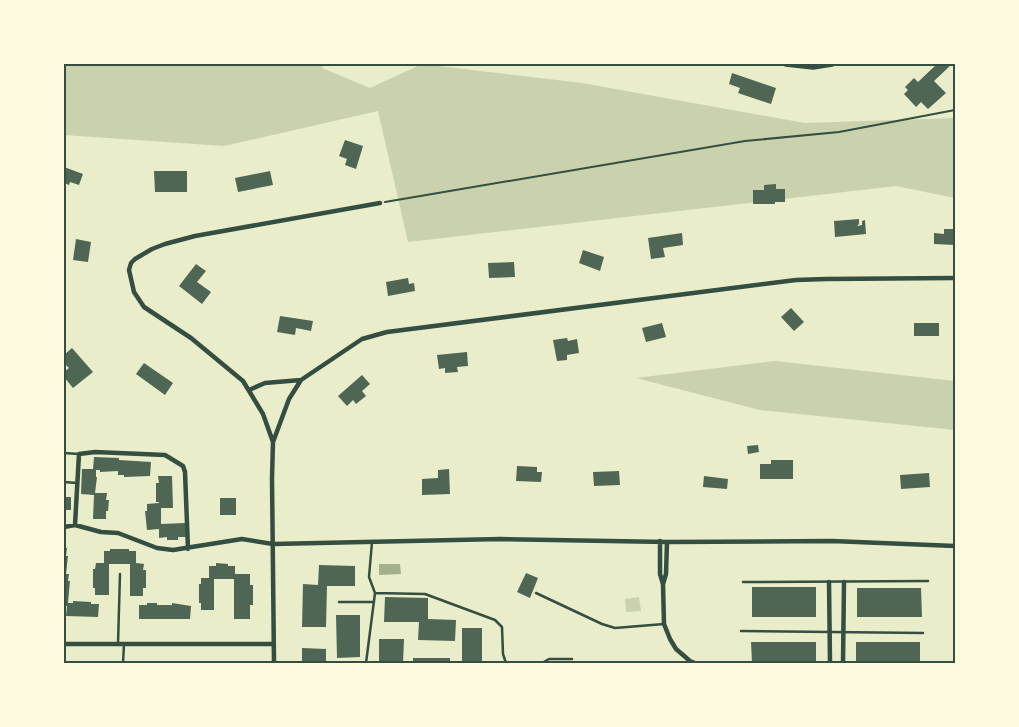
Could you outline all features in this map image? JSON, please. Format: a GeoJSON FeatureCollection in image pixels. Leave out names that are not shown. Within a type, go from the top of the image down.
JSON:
{"type":"FeatureCollection","features":[{"type":"Feature","properties":{"kind":"street"},"geometry":{"type":"LineString","coordinates":[[786,64],[814,67],[832,64]]}},
{"type":"Feature","properties":{"kind":"street"},"geometry":{"type":"LineString","coordinates":[[274,663],[273,442],[263,414],[243,381],[191,338],[144,307],[134,292],[129,270],[131,263],[152,249],[188,238],[380,203]]}},
{"type":"Feature","properties":{"kind":"street"},"geometry":{"type":"LineString","coordinates":[[273,442],[289,399],[301,380],[362,339],[387,332],[796,280],[826,278],[955,278]]}},
{"type":"Feature","properties":{"kind":"street"},"geometry":{"type":"LineString","coordinates":[[249,390],[265,382],[301,380]]}},
{"type":"Feature","properties":{"kind":"street"},"geometry":{"type":"LineString","coordinates":[[76,525],[79,454],[95,452],[165,455],[183,466],[185,472],[188,549]]}},
{"type":"Feature","properties":{"kind":"street"},"geometry":{"type":"LineString","coordinates":[[64,527],[76,525],[101,532],[118,533],[157,548],[173,550],[242,539],[273,544],[501,539],[832,542],[955,546]]}},
{"type":"Feature","properties":{"kind":"street"},"geometry":{"type":"LineString","coordinates":[[660,541],[660,574],[663,584],[664,624],[676,649],[695,663]]}},
{"type":"Feature","properties":{"kind":"street"},"geometry":{"type":"LineString","coordinates":[[663,584],[666,574],[667,542]]}},
{"type":"Feature","properties":{"kind":"street"},"geometry":{"type":"LineString","coordinates":[[829,582],[830,663]]}},
{"type":"Feature","properties":{"kind":"street"},"geometry":{"type":"LineString","coordinates":[[843,663],[844,582]]}},
{"type":"Feature","properties":{"kind":"street"},"geometry":{"type":"LineString","coordinates":[[64,644],[274,644]]}},
{"type":"Feature","properties":{"kind":"lane"},"geometry":{"type":"LineString","coordinates":[[64,453],[79,454]]}},
{"type":"Feature","properties":{"kind":"lane"},"geometry":{"type":"LineString","coordinates":[[64,482],[77,482]]}},
{"type":"Feature","properties":{"kind":"lane"},"geometry":{"type":"LineString","coordinates":[[366,663],[375,593],[369,577],[372,541]]}},
{"type":"Feature","properties":{"kind":"lane"},"geometry":{"type":"LineString","coordinates":[[120,574],[123,663]]}},
{"type":"Feature","properties":{"kind":"lane"},"geometry":{"type":"LineString","coordinates":[[742,582],[928,581]]}},
{"type":"Feature","properties":{"kind":"lane"},"geometry":{"type":"LineString","coordinates":[[375,593],[425,594],[495,620],[502,627],[502,654],[506,663]]}},
{"type":"Feature","properties":{"kind":"lane"},"geometry":{"type":"LineString","coordinates":[[536,593],[615,628],[664,624]]}},
{"type":"Feature","properties":{"kind":"lane"},"geometry":{"type":"LineString","coordinates":[[340,602],[374,602]]}},
{"type":"Feature","properties":{"kind":"lane"},"geometry":{"type":"LineString","coordinates":[[741,631],[923,633]]}},
{"type":"Feature","properties":{"kind":"lane"},"geometry":{"type":"LineString","coordinates":[[542,663],[548,659],[572,659]]}},
{"type":"Feature","properties":{"kind":"path"},"geometry":{"type":"LineString","coordinates":[[380,203],[746,141],[839,132],[955,110]]}},
{"type":"Feature","properties":{"kind":"shaded area"},"geometry":{"type":"Polygon","coordinates":[[[64,64],[323,64],[322,68],[370,88],[422,64],[582,83],[805,123],[955,118],[955,198],[896,186],[408,242],[378,111],[224,146],[64,135],[64,64]]]}},
{"type":"Feature","properties":{"kind":"shaded area"},"geometry":{"type":"Polygon","coordinates":[[[775,361],[955,381],[955,430],[760,410],[636,378],[775,361]]]}},
{"type":"Feature","properties":{"kind":"shaded area"},"geometry":{"type":"Polygon","coordinates":[[[379,564],[400,564],[401,574],[379,575],[379,564]]]}},
{"type":"Feature","properties":{"kind":"shaded area"},"geometry":{"type":"Polygon","coordinates":[[[639,597],[641,611],[626,612],[625,599],[639,597]]]}},
{"type":"Feature","properties":{"kind":"building"},"geometry":{"type":"Polygon","coordinates":[[[937,64],[952,64],[934,81],[946,93],[928,109],[921,102],[916,107],[904,94],[908,90],[905,87],[914,78],[918,82],[937,64]]]}},
{"type":"Feature","properties":{"kind":"building"},"geometry":{"type":"Polygon","coordinates":[[[732,73],[776,88],[771,104],[738,93],[740,88],[729,84],[732,73]]]}},
{"type":"Feature","properties":{"kind":"building"},"geometry":{"type":"Polygon","coordinates":[[[345,140],[363,146],[356,169],[345,165],[347,159],[339,156],[345,140]]]}},
{"type":"Feature","properties":{"kind":"building"},"geometry":{"type":"Polygon","coordinates":[[[64,167],[83,174],[79,185],[70,182],[69,185],[64,183],[64,167]]]}},
{"type":"Feature","properties":{"kind":"building"},"geometry":{"type":"Polygon","coordinates":[[[154,171],[187,171],[187,192],[155,192],[154,171]]]}},
{"type":"Feature","properties":{"kind":"building"},"geometry":{"type":"Polygon","coordinates":[[[270,171],[273,185],[238,192],[235,178],[270,171]]]}},
{"type":"Feature","properties":{"kind":"building"},"geometry":{"type":"Polygon","coordinates":[[[776,184],[776,189],[785,189],[785,202],[753,204],[753,190],[764,190],[764,185],[776,184]]]}},
{"type":"Feature","properties":{"kind":"building"},"geometry":{"type":"Polygon","coordinates":[[[859,219],[857,226],[862,225],[862,221],[865,220],[866,234],[835,237],[834,221],[859,219]]]}},
{"type":"Feature","properties":{"kind":"building"},"geometry":{"type":"Polygon","coordinates":[[[944,229],[955,229],[955,245],[934,244],[934,233],[944,234],[944,229]]]}},
{"type":"Feature","properties":{"kind":"building"},"geometry":{"type":"Polygon","coordinates":[[[682,233],[683,245],[663,248],[665,257],[651,259],[648,238],[682,233]]]}},
{"type":"Feature","properties":{"kind":"building"},"geometry":{"type":"Polygon","coordinates":[[[76,239],[91,242],[88,262],[73,260],[76,239]]]}},
{"type":"Feature","properties":{"kind":"building"},"geometry":{"type":"Polygon","coordinates":[[[583,250],[604,257],[600,271],[579,263],[583,250]]]}},
{"type":"Feature","properties":{"kind":"building"},"geometry":{"type":"Polygon","coordinates":[[[514,262],[515,277],[489,278],[488,263],[514,262]]]}},
{"type":"Feature","properties":{"kind":"building"},"geometry":{"type":"Polygon","coordinates":[[[196,264],[206,271],[197,282],[211,292],[202,304],[179,286],[196,264]]]}},
{"type":"Feature","properties":{"kind":"building"},"geometry":{"type":"Polygon","coordinates":[[[408,278],[409,284],[414,283],[415,291],[388,296],[386,282],[408,278]]]}},
{"type":"Feature","properties":{"kind":"building"},"geometry":{"type":"Polygon","coordinates":[[[791,308],[804,322],[794,331],[781,317],[791,308]]]}},
{"type":"Feature","properties":{"kind":"building"},"geometry":{"type":"Polygon","coordinates":[[[280,316],[313,321],[311,331],[296,328],[295,335],[277,332],[280,316]]]}},
{"type":"Feature","properties":{"kind":"building"},"geometry":{"type":"Polygon","coordinates":[[[662,323],[666,337],[646,342],[642,328],[662,323]]]}},
{"type":"Feature","properties":{"kind":"building"},"geometry":{"type":"Polygon","coordinates":[[[914,323],[939,323],[939,336],[914,336],[914,323]]]}},
{"type":"Feature","properties":{"kind":"building"},"geometry":{"type":"Polygon","coordinates":[[[567,338],[568,341],[577,339],[579,353],[567,355],[567,360],[557,361],[553,340],[567,338]]]}},
{"type":"Feature","properties":{"kind":"building"},"geometry":{"type":"Polygon","coordinates":[[[72,348],[93,372],[73,388],[64,377],[64,372],[69,368],[64,363],[64,355],[72,348]]]}},
{"type":"Feature","properties":{"kind":"building"},"geometry":{"type":"Polygon","coordinates":[[[467,352],[468,366],[457,367],[458,372],[445,373],[445,368],[439,369],[437,355],[467,352]]]}},
{"type":"Feature","properties":{"kind":"building"},"geometry":{"type":"Polygon","coordinates":[[[144,363],[173,383],[165,395],[136,374],[144,363]]]}},
{"type":"Feature","properties":{"kind":"building"},"geometry":{"type":"Polygon","coordinates":[[[362,375],[370,384],[362,391],[366,396],[356,404],[353,400],[347,406],[338,396],[362,375]]]}},
{"type":"Feature","properties":{"kind":"building"},"geometry":{"type":"Polygon","coordinates":[[[758,445],[759,452],[748,454],[747,446],[758,445]]]}},
{"type":"Feature","properties":{"kind":"building"},"geometry":{"type":"Polygon","coordinates":[[[94,457],[151,462],[150,476],[124,477],[124,475],[118,475],[118,471],[100,472],[100,470],[96,470],[95,493],[107,493],[106,500],[109,500],[106,519],[93,519],[94,495],[81,494],[82,469],[93,469],[94,457]]]}},
{"type":"Feature","properties":{"kind":"building"},"geometry":{"type":"Polygon","coordinates":[[[771,460],[793,460],[793,479],[760,479],[760,464],[771,464],[771,460]]]}},
{"type":"Feature","properties":{"kind":"building"},"geometry":{"type":"Polygon","coordinates":[[[517,466],[537,467],[537,472],[542,472],[541,482],[516,481],[517,466]]]}},
{"type":"Feature","properties":{"kind":"building"},"geometry":{"type":"Polygon","coordinates":[[[449,469],[450,494],[422,495],[422,479],[438,478],[438,470],[449,469]]]}},
{"type":"Feature","properties":{"kind":"building"},"geometry":{"type":"Polygon","coordinates":[[[619,471],[620,485],[594,486],[593,472],[619,471]]]}},
{"type":"Feature","properties":{"kind":"building"},"geometry":{"type":"Polygon","coordinates":[[[929,473],[930,487],[901,489],[900,475],[929,473]]]}},
{"type":"Feature","properties":{"kind":"building"},"geometry":{"type":"Polygon","coordinates":[[[158,476],[172,476],[173,508],[161,508],[161,524],[185,523],[186,537],[178,537],[178,540],[167,540],[167,537],[159,538],[159,529],[147,530],[145,511],[147,511],[147,504],[159,503],[156,502],[156,483],[159,483],[158,476]]]}},
{"type":"Feature","properties":{"kind":"building"},"geometry":{"type":"Polygon","coordinates":[[[704,476],[728,479],[727,489],[703,487],[704,476]]]}},
{"type":"Feature","properties":{"kind":"building"},"geometry":{"type":"Polygon","coordinates":[[[64,497],[71,497],[71,510],[64,510],[64,497]]]}},
{"type":"Feature","properties":{"kind":"building"},"geometry":{"type":"Polygon","coordinates":[[[220,498],[236,498],[236,515],[220,515],[220,498]]]}},
{"type":"Feature","properties":{"kind":"building"},"geometry":{"type":"Polygon","coordinates":[[[64,548],[67,548],[66,574],[69,574],[68,581],[70,581],[68,603],[73,603],[73,601],[99,604],[98,617],[66,616],[67,606],[64,606],[64,548]]]}},
{"type":"Feature","properties":{"kind":"building"},"geometry":{"type":"Polygon","coordinates":[[[110,549],[136,551],[136,563],[144,564],[143,570],[146,570],[146,588],[143,588],[143,596],[130,596],[130,564],[109,564],[109,595],[95,595],[93,569],[95,569],[96,563],[104,563],[104,551],[110,551],[110,549]]]}},
{"type":"Feature","properties":{"kind":"building"},"geometry":{"type":"Polygon","coordinates":[[[216,563],[235,566],[235,574],[250,574],[250,585],[253,585],[253,605],[250,605],[250,619],[234,619],[234,579],[214,579],[214,610],[201,610],[199,584],[201,584],[201,578],[209,578],[209,566],[216,566],[216,563]]]}},
{"type":"Feature","properties":{"kind":"building"},"geometry":{"type":"Polygon","coordinates":[[[319,565],[355,566],[355,586],[327,586],[326,627],[302,627],[303,584],[318,585],[319,565]]]}},
{"type":"Feature","properties":{"kind":"building"},"geometry":{"type":"Polygon","coordinates":[[[526,573],[538,578],[530,598],[517,592],[526,573]]]}},
{"type":"Feature","properties":{"kind":"building"},"geometry":{"type":"Polygon","coordinates":[[[752,587],[816,587],[816,617],[752,617],[752,587]]]}},
{"type":"Feature","properties":{"kind":"building"},"geometry":{"type":"Polygon","coordinates":[[[857,588],[921,588],[922,617],[857,617],[857,588]]]}},
{"type":"Feature","properties":{"kind":"building"},"geometry":{"type":"Polygon","coordinates":[[[385,597],[428,598],[428,619],[456,620],[455,641],[418,640],[419,622],[384,622],[385,597]]]}},
{"type":"Feature","properties":{"kind":"building"},"geometry":{"type":"Polygon","coordinates":[[[147,603],[172,605],[172,603],[191,606],[190,619],[139,619],[139,605],[147,605],[147,603]]]}},
{"type":"Feature","properties":{"kind":"building"},"geometry":{"type":"Polygon","coordinates":[[[336,615],[360,615],[360,657],[337,658],[336,615]]]}},
{"type":"Feature","properties":{"kind":"building"},"geometry":{"type":"Polygon","coordinates":[[[462,628],[482,628],[482,663],[462,663],[462,628]]]}},
{"type":"Feature","properties":{"kind":"building"},"geometry":{"type":"Polygon","coordinates":[[[379,639],[404,639],[403,663],[379,663],[379,639]]]}},
{"type":"Feature","properties":{"kind":"building"},"geometry":{"type":"Polygon","coordinates":[[[751,642],[816,642],[816,663],[752,663],[751,642]]]}},
{"type":"Feature","properties":{"kind":"building"},"geometry":{"type":"Polygon","coordinates":[[[856,642],[920,642],[920,663],[856,663],[856,642]]]}},
{"type":"Feature","properties":{"kind":"building"},"geometry":{"type":"Polygon","coordinates":[[[302,648],[326,649],[326,663],[302,663],[302,648]]]}},
{"type":"Feature","properties":{"kind":"building"},"geometry":{"type":"Polygon","coordinates":[[[413,658],[450,658],[450,663],[413,663],[413,658]]]}}]}
